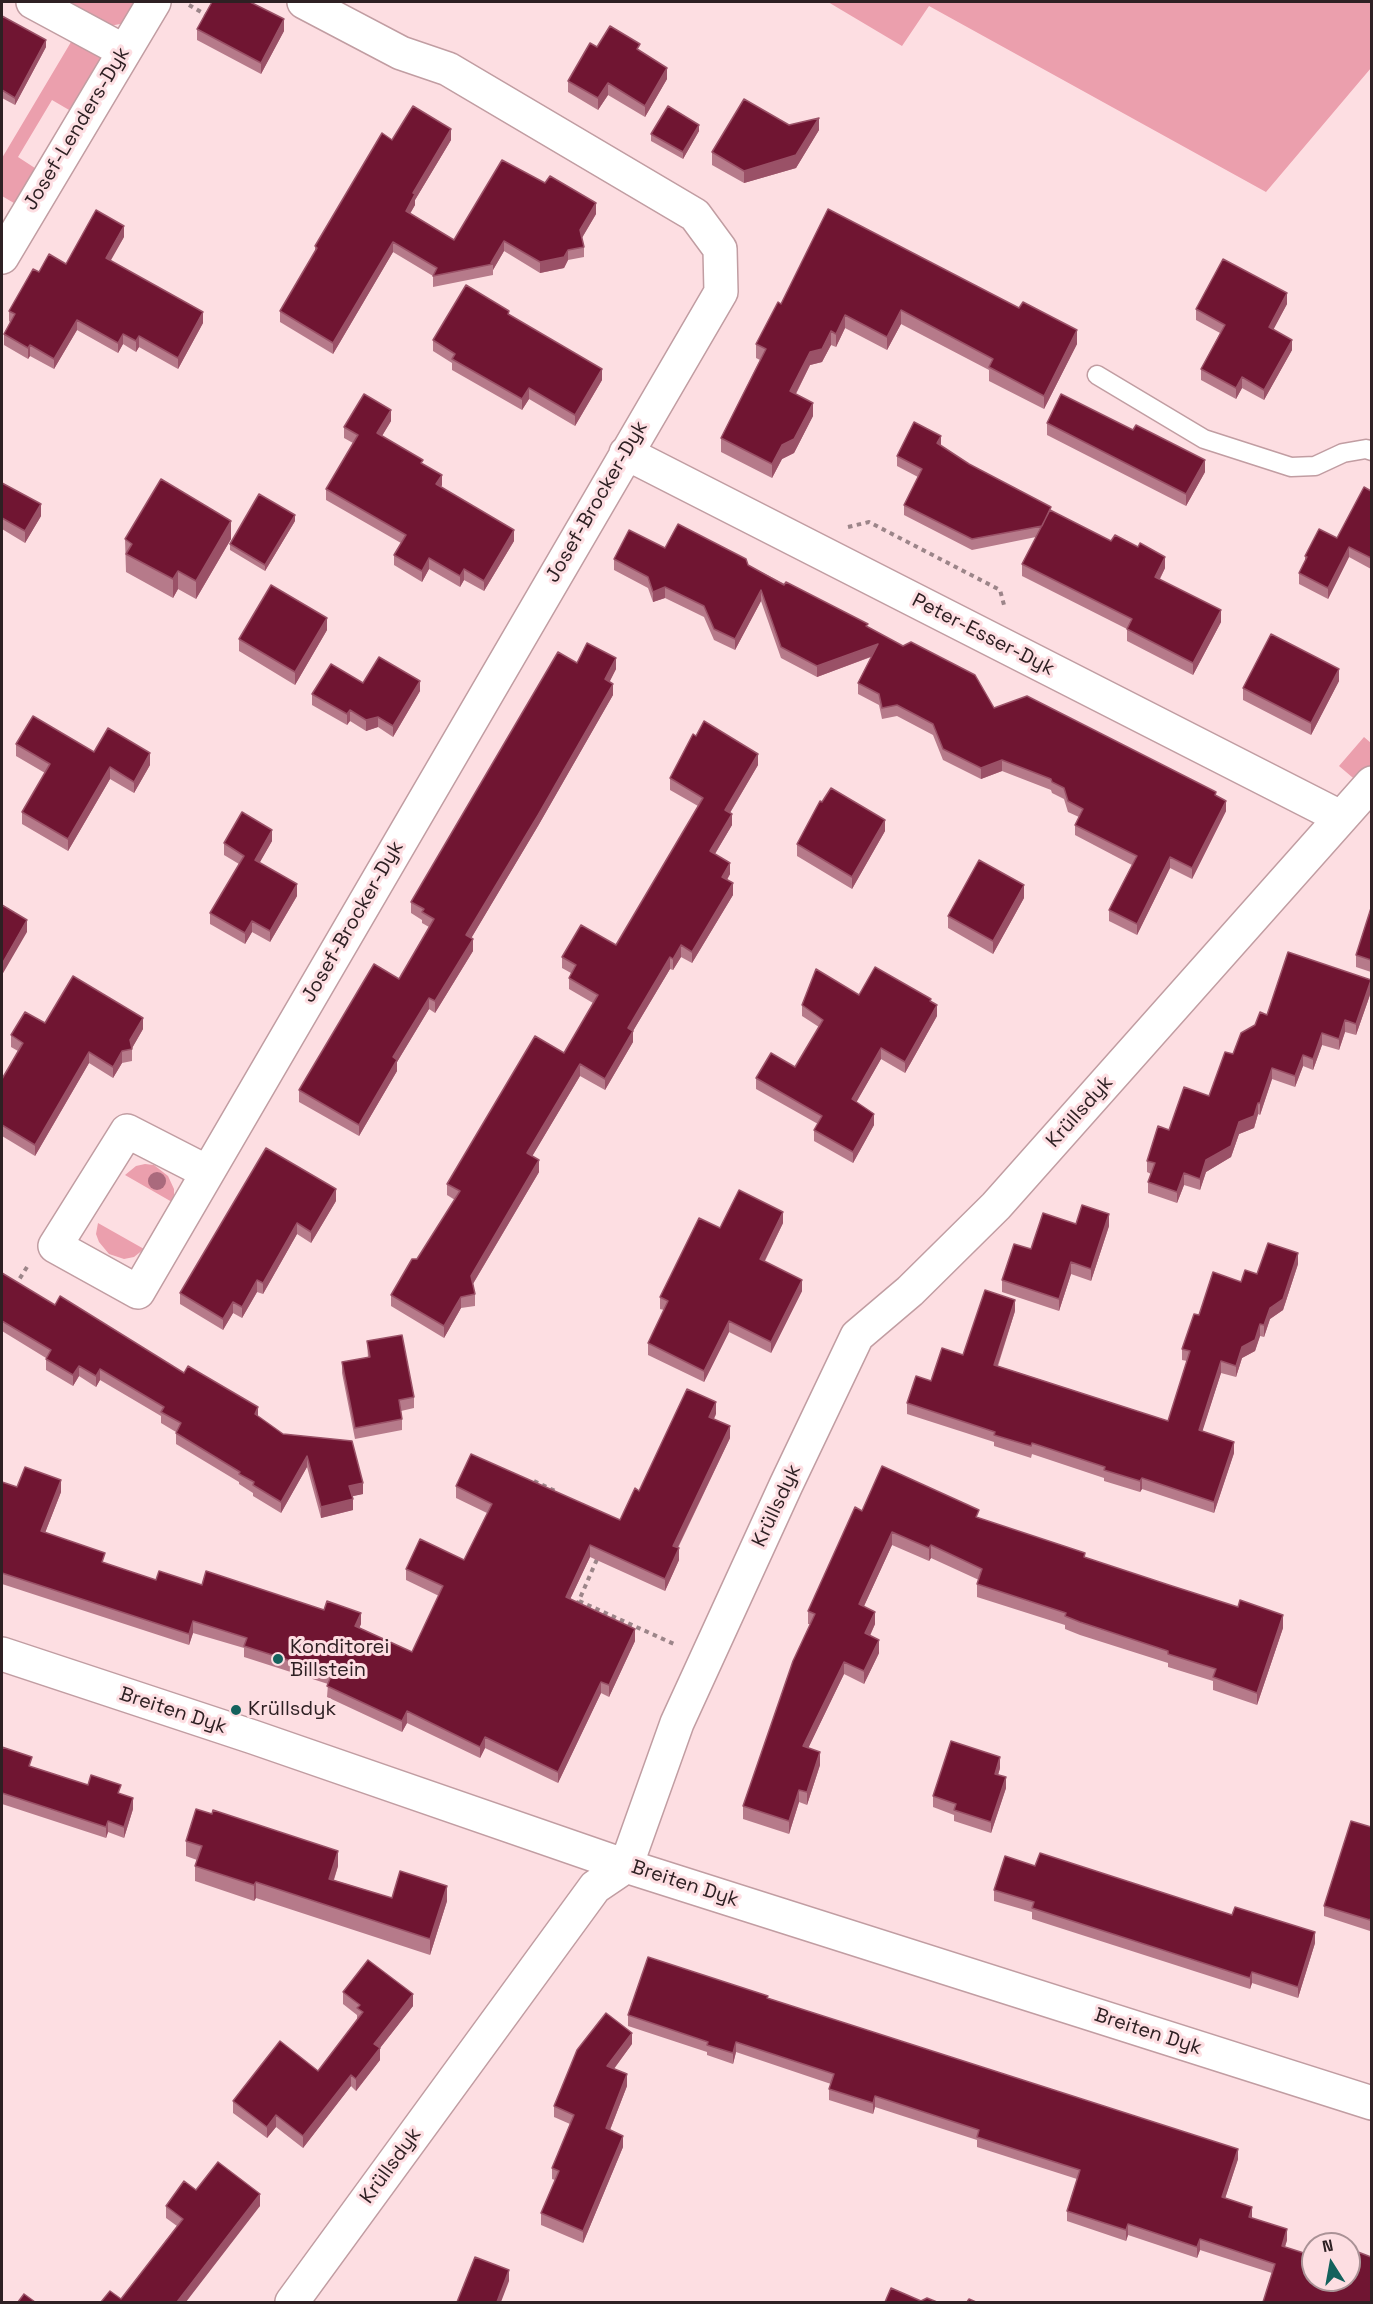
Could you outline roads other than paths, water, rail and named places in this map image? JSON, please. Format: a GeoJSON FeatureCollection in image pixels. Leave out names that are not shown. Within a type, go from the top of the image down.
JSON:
{"type":"FeatureCollection","features":[{"type":"Feature","properties":{"kind":"street"},"geometry":{"type":"LineString","coordinates":[[33,2],[124,51]]}},
{"type":"Feature","properties":{"kind":"street","name":"Josef-Lenders-Dyk"},"geometry":{"type":"LineString","coordinates":[[2,256],[154,2]]}},
{"type":"Feature","properties":{"kind":"street","name":"Josef-Brocker-Dyk"},"geometry":{"type":"LineString","coordinates":[[207,1172],[127,1131],[56,1246],[138,1292],[721,292],[720,249],[695,215],[447,69],[401,53],[304,2]]}},
{"type":"Feature","properties":{"kind":"street","name":"Peter-Esser-Dyk"},"geometry":{"type":"LineString","coordinates":[[626,453],[1340,817]]}},
{"type":"Feature","properties":{"kind":"street","name":"Krüllsdyk"},"geometry":{"type":"LineString","coordinates":[[292,2302],[595,1887],[626,1866],[677,1723],[857,1336],[910,1291],[996,1206],[1371,783]]}},
{"type":"Feature","properties":{"kind":"street","name":"Breiten Dyk"},"geometry":{"type":"LineString","coordinates":[[2,1654],[253,1737],[626,1866],[1371,2103]]}},
{"type":"Feature","properties":{"kind":"lane"},"geometry":{"type":"LineString","coordinates":[[1097,375],[1204,440],[1291,467],[1315,466],[1343,453],[1366,449],[1371,451]]}},
{"type":"Feature","properties":{"kind":"place","name":"Konditorei Billstein"},"geometry":{"type":"Point","coordinates":[278,1659]}},
{"type":"Feature","properties":{"kind":"place","name":"Krüllsdyk"},"geometry":{"type":"Point","coordinates":[236,1710]}}]}
